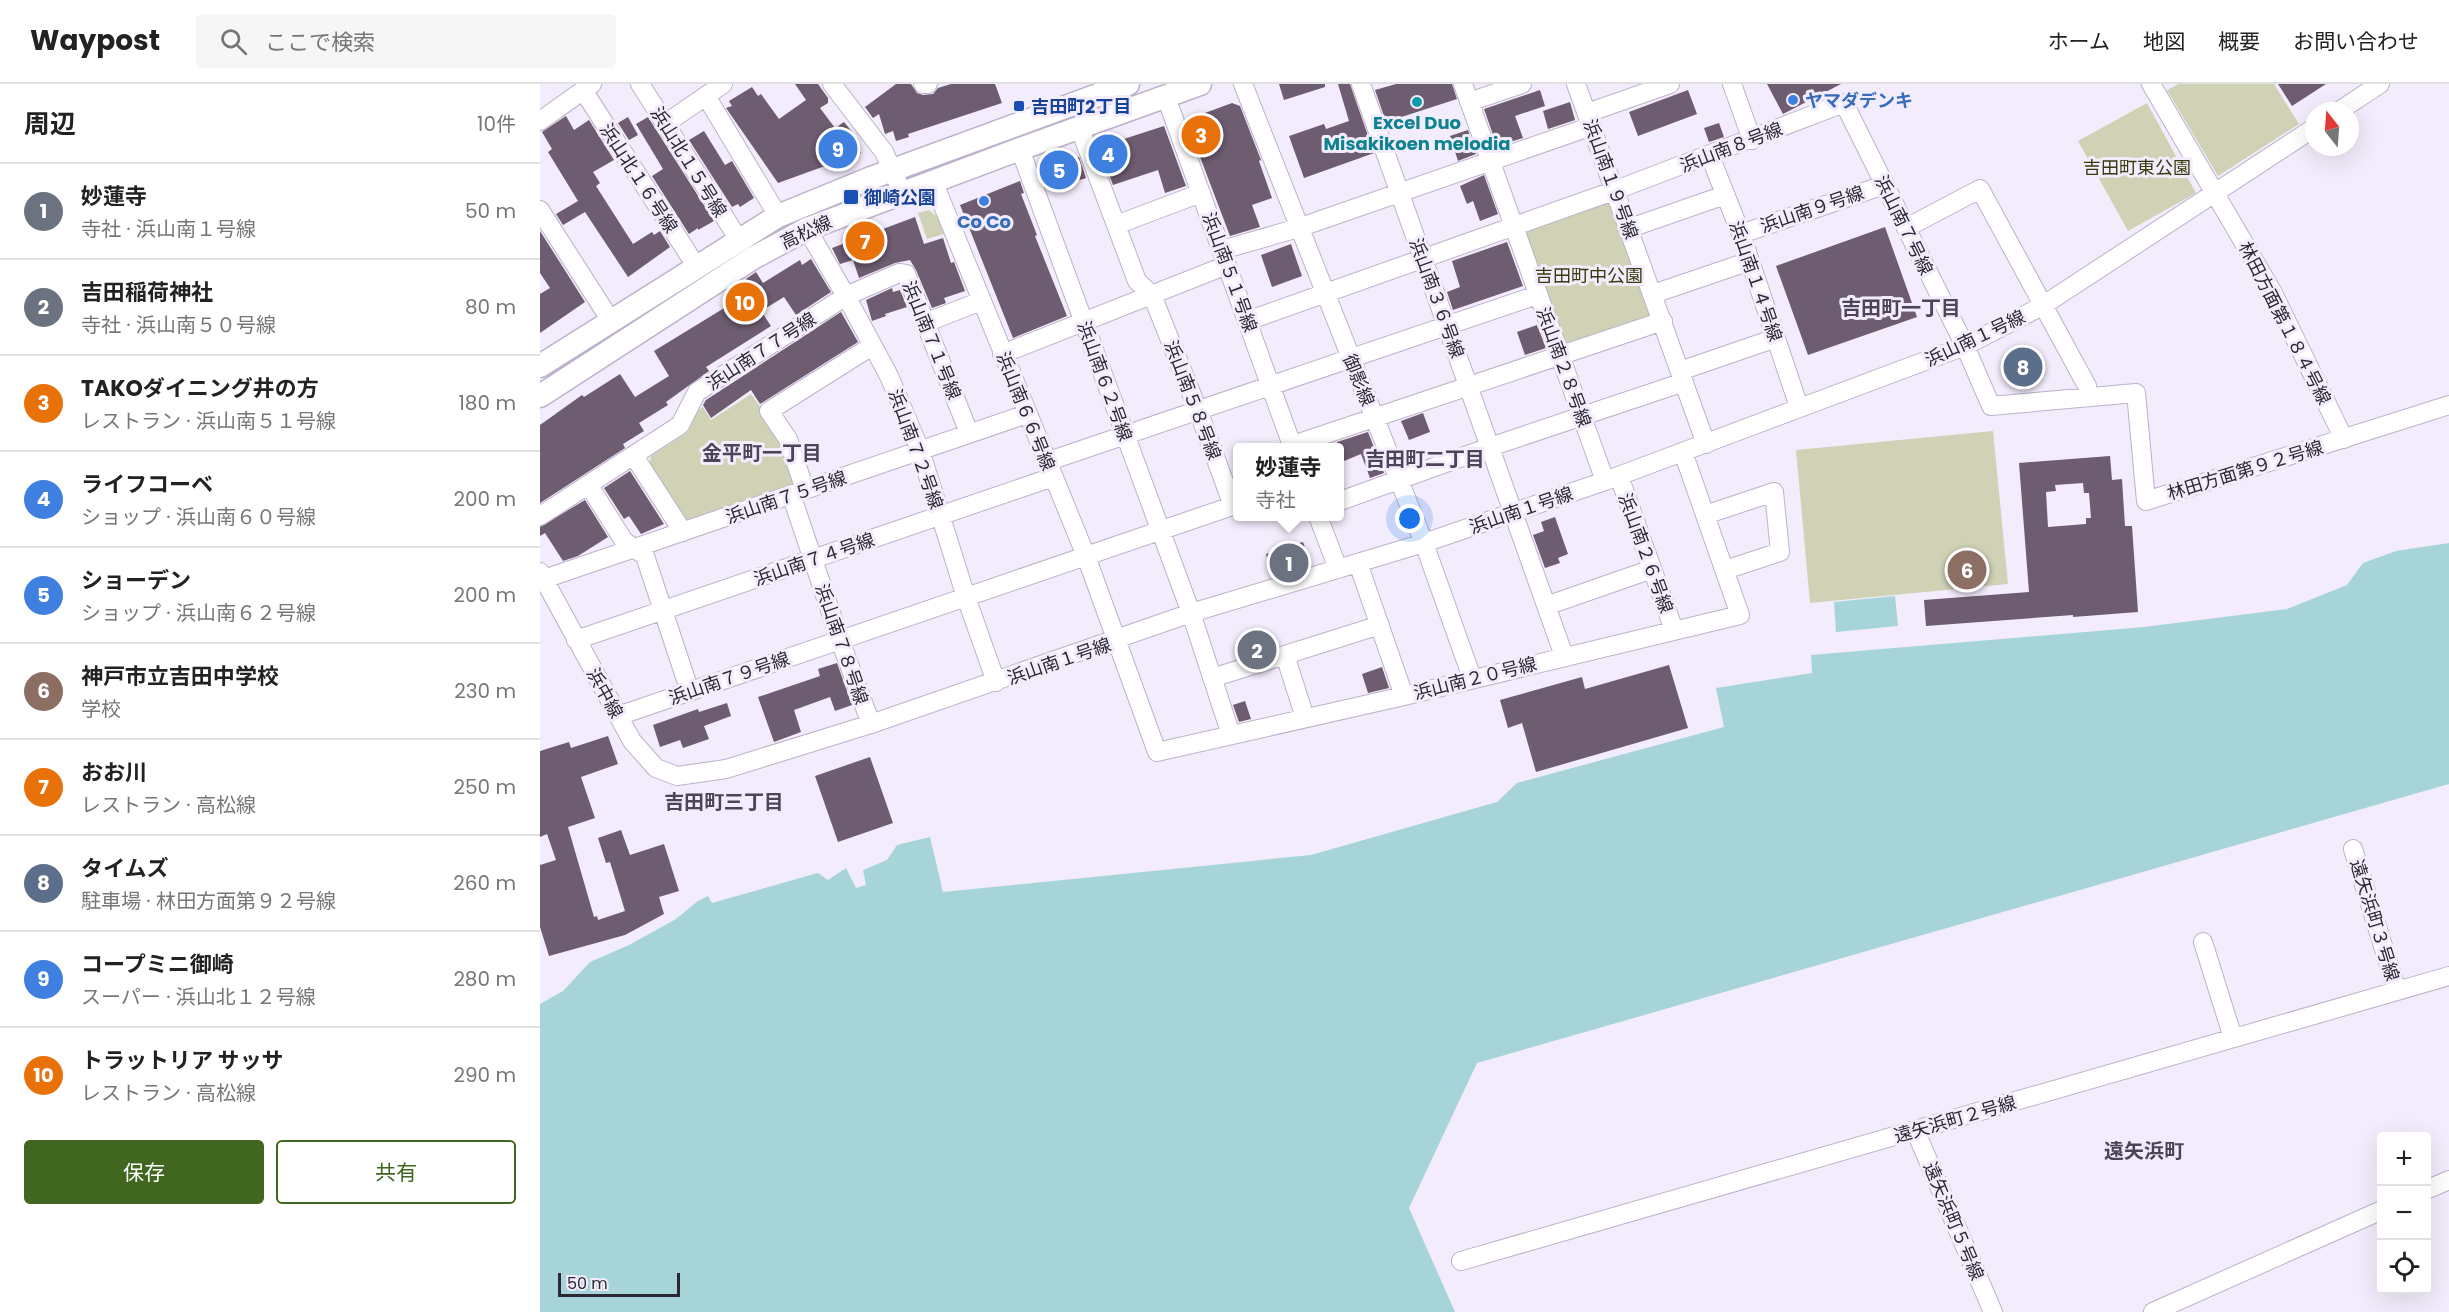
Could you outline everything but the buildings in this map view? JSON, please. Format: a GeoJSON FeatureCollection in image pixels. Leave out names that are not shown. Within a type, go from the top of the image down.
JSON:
{"type":"FeatureCollection","features":[{"type":"Feature","properties":{"kind":"main road","name":"高松線"},"geometry":{"type":"LineString","coordinates":[[540,366],[778,216],[892,170],[1128,84]]}},
{"type":"Feature","properties":{"kind":"main road","name":"高松線"},"geometry":{"type":"LineString","coordinates":[[540,396],[753,258],[807,229],[902,192],[1200,84]]}},
{"type":"Feature","properties":{"kind":"street","name":"浜山北１５号線"},"geometry":{"type":"LineString","coordinates":[[640,84],[739,240]]}},
{"type":"Feature","properties":{"kind":"street"},"geometry":{"type":"LineString","coordinates":[[664,124],[723,84]]}},
{"type":"Feature","properties":{"kind":"street"},"geometry":{"type":"LineString","coordinates":[[832,84],[884,152],[902,192]]}},
{"type":"Feature","properties":{"kind":"street"},"geometry":{"type":"LineString","coordinates":[[923,84],[928,84]]}},
{"type":"Feature","properties":{"kind":"street","name":"御影線"},"geometry":{"type":"LineString","coordinates":[[1243,84],[1424,543],[1472,678]]}},
{"type":"Feature","properties":{"kind":"street","name":"浜山南３６号線"},"geometry":{"type":"LineString","coordinates":[[1361,84],[1564,656]]}},
{"type":"Feature","properties":{"kind":"street","name":"浜山南２８号線"},"geometry":{"type":"LineString","coordinates":[[1463,84],[1581,416],[1612,478]]}},
{"type":"Feature","properties":{"kind":"street"},"geometry":{"type":"LineString","coordinates":[[1469,102],[1522,84]]}},
{"type":"Feature","properties":{"kind":"street","name":"浜山南１９号線"},"geometry":{"type":"LineString","coordinates":[[1576,84],[1630,228],[1706,444]]}},
{"type":"Feature","properties":{"kind":"street"},"geometry":{"type":"LineString","coordinates":[[1002,354],[1152,295],[1224,258],[1298,228],[1490,162],[1670,84]]}},
{"type":"Feature","properties":{"kind":"street"},"geometry":{"type":"LineString","coordinates":[[1732,84],[1752,140]]}},
{"type":"Feature","properties":{"kind":"street","name":"林田方面第１８４号線"},"geometry":{"type":"LineString","coordinates":[[2151,84],[2272,291],[2344,439]]}},
{"type":"Feature","properties":{"kind":"street"},"geometry":{"type":"LineString","coordinates":[[2353,102],[2380,84]]}},
{"type":"Feature","properties":{"kind":"street"},"geometry":{"type":"LineString","coordinates":[[540,121],[587,87]]}},
{"type":"Feature","properties":{"kind":"street","name":"浜山北１６号線"},"geometry":{"type":"LineString","coordinates":[[587,87],[696,266]]}},
{"type":"Feature","properties":{"kind":"street"},"geometry":{"type":"LineString","coordinates":[[706,96],[778,216]]}},
{"type":"Feature","properties":{"kind":"street","name":"浜山南５１号線"},"geometry":{"type":"LineString","coordinates":[[1166,97],[1292,443]]}},
{"type":"Feature","properties":{"kind":"street","name":"浜山南８号線"},"geometry":{"type":"LineString","coordinates":[[1247,321],[1710,156],[1844,103]]}},
{"type":"Feature","properties":{"kind":"street","name":"浜山南７号線"},"geometry":{"type":"LineString","coordinates":[[1844,103],[1965,346],[1991,406]]}},
{"type":"Feature","properties":{"kind":"street","name":"浜山南５８号線"},"geometry":{"type":"LineString","coordinates":[[1080,129],[1137,281],[1152,295],[1233,500]]}},
{"type":"Feature","properties":{"kind":"street","name":"浜山南１号線"},"geometry":{"type":"LineString","coordinates":[[677,776],[726,769],[871,724],[1191,613],[1424,543],[1706,444],[1965,346],[2042,306],[2305,134]]}},
{"type":"Feature","properties":{"kind":"street","name":"浜山南６２号線"},"geometry":{"type":"LineString","coordinates":[[1020,149],[1191,613],[1232,735]]}},
{"type":"Feature","properties":{"kind":"street","name":"浜山南１４号線"},"geometry":{"type":"LineString","coordinates":[[1710,156],[1741,234],[1799,407]]}},
{"type":"Feature","properties":{"kind":"street","name":"浜山南６６号線"},"geometry":{"type":"LineString","coordinates":[[933,181],[1118,640]]}},
{"type":"Feature","properties":{"kind":"street","name":"浜山南９号線"},"geometry":{"type":"LineString","coordinates":[[1741,234],[1884,185]]}},
{"type":"Feature","properties":{"kind":"street"},"geometry":{"type":"LineString","coordinates":[[1906,228],[1980,189],[2087,386],[2089,397]]}},
{"type":"Feature","properties":{"kind":"street"},"geometry":{"type":"LineString","coordinates":[[1116,225],[1201,193]]}},
{"type":"Feature","properties":{"kind":"street"},"geometry":{"type":"LineString","coordinates":[[1630,228],[1725,195]]}},
{"type":"Feature","properties":{"kind":"street"},"geometry":{"type":"LineString","coordinates":[[540,210],[611,321]]}},
{"type":"Feature","properties":{"kind":"street","name":"浜山南７２号線"},"geometry":{"type":"LineString","coordinates":[[807,229],[889,376],[920,450],[966,597],[996,682]]}},
{"type":"Feature","properties":{"kind":"street"},"geometry":{"type":"LineString","coordinates":[[1653,294],[1750,261]]}},
{"type":"Feature","properties":{"kind":"street","name":"浜山南７１号線"},"geometry":{"type":"LineString","coordinates":[[846,296],[899,273],[906,274],[969,433]]}},
{"type":"Feature","properties":{"kind":"street","name":"浜山南７４号線"},"geometry":{"type":"LineString","coordinates":[[576,640],[940,516],[1050,470],[1125,435],[1537,295]]}},
{"type":"Feature","properties":{"kind":"street","name":"浜山南７７号線"},"geometry":{"type":"LineString","coordinates":[[540,516],[680,425],[697,392],[846,296]]}},
{"type":"Feature","properties":{"kind":"street"},"geometry":{"type":"LineString","coordinates":[[925,323],[981,301]]}},
{"type":"Feature","properties":{"kind":"street"},"geometry":{"type":"LineString","coordinates":[[1302,443],[1663,321]]}},
{"type":"Feature","properties":{"kind":"street"},"geometry":{"type":"LineString","coordinates":[[1344,500],[1581,416],[1776,338]]}},
{"type":"Feature","properties":{"kind":"street","name":"浜山南７８号線"},"geometry":{"type":"LineString","coordinates":[[871,724],[813,560],[788,440],[769,411],[872,346]]}},
{"type":"Feature","properties":{"kind":"street","name":"林田方面第９２号線"},"geometry":{"type":"LineString","coordinates":[[1991,406],[2136,393],[2146,501],[2449,405]]}},
{"type":"Feature","properties":{"kind":"street","name":"浜山南７５号線"},"geometry":{"type":"LineString","coordinates":[[544,586],[635,549],[1027,414]]}},
{"type":"Feature","properties":{"kind":"street","name":"浜山南２０号線"},"geometry":{"type":"LineString","coordinates":[[1118,640],[1157,752],[1404,696],[1740,615],[1683,452]]}},
{"type":"Feature","properties":{"kind":"street"},"geometry":{"type":"LineString","coordinates":[[634,456],[683,532]]}},
{"type":"Feature","properties":{"kind":"street","name":"浜山南２６号線"},"geometry":{"type":"LineString","coordinates":[[1612,478],[1652,569],[1674,630]]}},
{"type":"Feature","properties":{"kind":"street"},"geometry":{"type":"LineString","coordinates":[[586,487],[592,492],[624,541],[645,556],[690,692]]}},
{"type":"Feature","properties":{"kind":"street"},"geometry":{"type":"LineString","coordinates":[[1705,515],[1774,492],[1780,552],[1725,570]]}},
{"type":"Feature","properties":{"kind":"street","name":"浜山南７９号線"},"geometry":{"type":"LineString","coordinates":[[618,716],[1233,506]]}},
{"type":"Feature","properties":{"kind":"street"},"geometry":{"type":"LineString","coordinates":[[1320,521],[1338,569]]}},
{"type":"Feature","properties":{"kind":"street"},"geometry":{"type":"LineString","coordinates":[[1358,563],[1404,696]]}},
{"type":"Feature","properties":{"kind":"street"},"geometry":{"type":"LineString","coordinates":[[1546,606],[1652,569]]}},
{"type":"Feature","properties":{"kind":"street","name":"浜中線"},"geometry":{"type":"LineString","coordinates":[[544,586],[632,741],[656,768],[677,776]]}},
{"type":"Feature","properties":{"kind":"street"},"geometry":{"type":"LineString","coordinates":[[1212,678],[1380,625]]}},
{"type":"Feature","properties":{"kind":"street"},"geometry":{"type":"LineString","coordinates":[[1285,655],[1305,718]]}},
{"type":"Feature","properties":{"kind":"street","name":"遠矢浜町３号線"},"geometry":{"type":"LineString","coordinates":[[2353,849],[2397,991]]}},
{"type":"Feature","properties":{"kind":"street"},"geometry":{"type":"LineString","coordinates":[[2203,942],[2233,1038]]}},
{"type":"Feature","properties":{"kind":"street","name":"遠矢浜町２号線"},"geometry":{"type":"LineString","coordinates":[[1461,1261],[2449,976]]}},
{"type":"Feature","properties":{"kind":"street","name":"遠矢浜町５号線"},"geometry":{"type":"LineString","coordinates":[[1915,1130],[1993,1312]]}},
{"type":"Feature","properties":{"kind":"street"},"geometry":{"type":"LineString","coordinates":[[2431,1188],[2449,1180]]}},
{"type":"Feature","properties":{"kind":"street"},"geometry":{"type":"LineString","coordinates":[[2153,1312],[2377,1212]]}},
{"type":"Feature","properties":{"kind":"green space"},"geometry":{"type":"Polygon","coordinates":[[[2179,84],[2274,84],[2299,124],[2218,176],[2167,90],[2179,84]]]}},
{"type":"Feature","properties":{"kind":"green space","name":"吉田町東公園"},"geometry":{"type":"Polygon","coordinates":[[[2147,103],[2196,193],[2128,231],[2078,141],[2147,103]]]}},
{"type":"Feature","properties":{"kind":"green space","name":"吉田町中公園"},"geometry":{"type":"Polygon","coordinates":[[[1611,198],[1658,322],[1565,349],[1521,231],[1611,198]]]}},
{"type":"Feature","properties":{"kind":"green space"},"geometry":{"type":"Polygon","coordinates":[[[929,210],[938,217],[944,234],[927,239],[918,213],[929,210]]]}},
{"type":"Feature","properties":{"kind":"green space"},"geometry":{"type":"Polygon","coordinates":[[[751,394],[784,440],[797,480],[794,488],[692,522],[684,518],[649,466],[651,456],[688,432],[697,411],[703,407],[711,420],[751,394]]]}},
{"type":"Feature","properties":{"kind":"green space"},"geometry":{"type":"Polygon","coordinates":[[[1993,431],[2008,584],[1810,603],[1796,450],[1993,431]]]}},
{"type":"Feature","properties":{"kind":"shaded area"},"geometry":{"type":"Polygon","coordinates":[[[2449,543],[2449,784],[1477,1063],[1409,1208],[1455,1312],[540,1312],[540,1004],[563,991],[590,962],[629,945],[676,919],[708,896],[712,903],[818,873],[828,880],[846,868],[856,888],[866,885],[863,870],[887,860],[897,845],[930,837],[943,892],[1311,855],[1497,802],[1517,783],[1724,727],[1716,688],[1812,673],[1811,655],[2144,627],[2287,609],[2347,585],[2363,563],[2396,551],[2449,543]]]}},
{"type":"Feature","properties":{"kind":"shaded area"},"geometry":{"type":"Polygon","coordinates":[[[1895,596],[1898,626],[1836,632],[1834,602],[1895,596]]]}},
{"type":"Feature","properties":{"kind":"place","name":"ヤマダデンキ"},"geometry":{"type":"Point","coordinates":[1793,100]}},
{"type":"Feature","properties":{"kind":"place","name":"Excel Duo Misakikoen melodia"},"geometry":{"type":"Point","coordinates":[1417,102]}},
{"type":"Feature","properties":{"kind":"place","name":"吉田町2丁目"},"geometry":{"type":"Point","coordinates":[1019,106]}},
{"type":"Feature","properties":{"kind":"place","name":"TAKOダイニング井の方"},"geometry":{"type":"Point","coordinates":[1201,135]}},
{"type":"Feature","properties":{"kind":"place","name":"コープミニ御崎"},"geometry":{"type":"Point","coordinates":[838,149]}},
{"type":"Feature","properties":{"kind":"place","name":"ライフコーベ"},"geometry":{"type":"Point","coordinates":[1108,154]}},
{"type":"Feature","properties":{"kind":"place","name":"ショーデン"},"geometry":{"type":"Point","coordinates":[1059,170]}},
{"type":"Feature","properties":{"kind":"place","name":"御崎公園"},"geometry":{"type":"Point","coordinates":[851,197]}},
{"type":"Feature","properties":{"kind":"place","name":"Co Co"},"geometry":{"type":"Point","coordinates":[984,201]}},
{"type":"Feature","properties":{"kind":"place","name":"おお川"},"geometry":{"type":"Point","coordinates":[865,241]}},
{"type":"Feature","properties":{"kind":"place","name":"トラットリア サッサ"},"geometry":{"type":"Point","coordinates":[745,302]}},
{"type":"Feature","properties":{"kind":"place","name":"タイムズ"},"geometry":{"type":"Point","coordinates":[2023,367]}},
{"type":"Feature","properties":{"kind":"place","name":"妙蓮寺"},"geometry":{"type":"Point","coordinates":[1289,563]}},
{"type":"Feature","properties":{"kind":"place","name":"神戸市立吉田中学校"},"geometry":{"type":"Point","coordinates":[1967,570]}},
{"type":"Feature","properties":{"kind":"place","name":"吉田稲荷神社"},"geometry":{"type":"Point","coordinates":[1257,650]}},
{"type":"Feature","properties":{"kind":"district","name":"吉田町一丁目"},"geometry":{"type":"Point","coordinates":[1901,308]}},
{"type":"Feature","properties":{"kind":"district","name":"金平町一丁目"},"geometry":{"type":"Point","coordinates":[762,453]}},
{"type":"Feature","properties":{"kind":"district","name":"吉田町二丁目"},"geometry":{"type":"Point","coordinates":[1425,459]}},
{"type":"Feature","properties":{"kind":"district","name":"吉田町三丁目"},"geometry":{"type":"Point","coordinates":[724,802]}},
{"type":"Feature","properties":{"kind":"district","name":"遠矢浜町"},"geometry":{"type":"Point","coordinates":[2144,1151]}}]}
